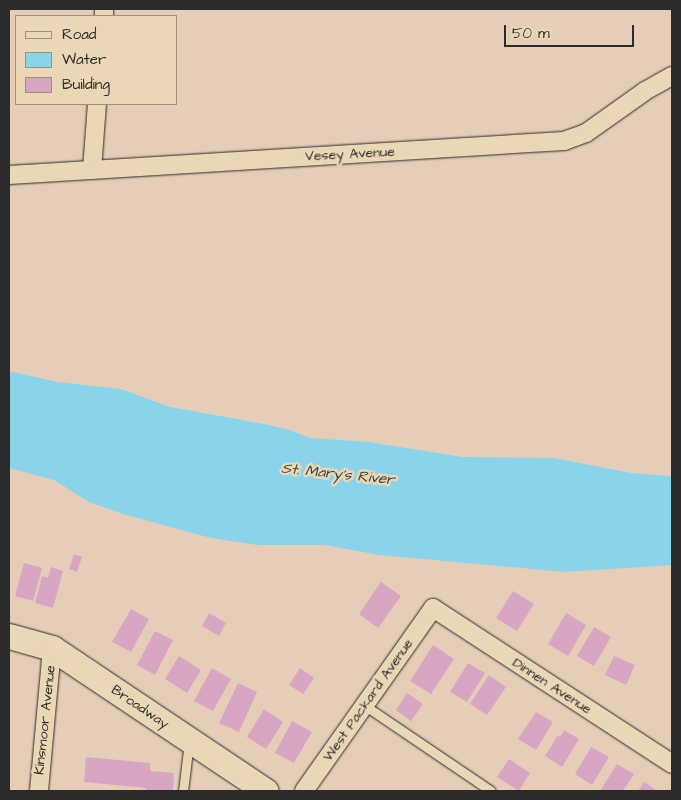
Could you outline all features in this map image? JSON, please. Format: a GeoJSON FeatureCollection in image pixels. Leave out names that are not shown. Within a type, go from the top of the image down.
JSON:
{"type":"FeatureCollection","features":[{"type":"Feature","properties":{"kind":"main road","name":"Broadway"},"geometry":{"type":"LineString","coordinates":[[9,636],[52,648],[266,791]]}},
{"type":"Feature","properties":{"kind":"street","name":"Vesey Avenue"},"geometry":{"type":"LineString","coordinates":[[9,175],[564,141],[586,134],[645,90],[672,76]]}},
{"type":"Feature","properties":{"kind":"street"},"geometry":{"type":"LineString","coordinates":[[92,170],[97,105]]}},
{"type":"Feature","properties":{"kind":"street","name":"West Packard Avenue"},"geometry":{"type":"LineString","coordinates":[[304,791],[432,608]]}},
{"type":"Feature","properties":{"kind":"street","name":"Dinnen Avenue"},"geometry":{"type":"LineString","coordinates":[[432,608],[672,764]]}},
{"type":"Feature","properties":{"kind":"street","name":"Kinsmoor Avenue"},"geometry":{"type":"LineString","coordinates":[[39,791],[52,648]]}},
{"type":"Feature","properties":{"kind":"lane"},"geometry":{"type":"LineString","coordinates":[[364,705],[490,791]]}},
{"type":"Feature","properties":{"kind":"lane"},"geometry":{"type":"LineString","coordinates":[[183,791],[189,740]]}},
{"type":"Feature","properties":{"kind":"water","name":"St. Mary's River"},"geometry":{"type":"Polygon","coordinates":[[[9,371],[57,382],[121,389],[170,407],[264,424],[290,430],[310,438],[369,442],[462,457],[554,458],[631,473],[672,476],[672,565],[564,572],[379,555],[325,545],[258,545],[211,538],[123,514],[89,502],[54,480],[9,468],[9,371]]]}},
{"type":"Feature","properties":{"kind":"building"},"geometry":{"type":"Polygon","coordinates":[[[74,554],[82,557],[77,572],[69,569],[74,554]]]}},
{"type":"Feature","properties":{"kind":"building"},"geometry":{"type":"Polygon","coordinates":[[[24,563],[42,568],[33,601],[15,596],[24,563]]]}},
{"type":"Feature","properties":{"kind":"building"},"geometry":{"type":"Polygon","coordinates":[[[51,567],[63,571],[53,608],[35,603],[42,576],[48,578],[51,567]]]}},
{"type":"Feature","properties":{"kind":"building"},"geometry":{"type":"Polygon","coordinates":[[[381,582],[401,596],[378,628],[359,614],[381,582]]]}},
{"type":"Feature","properties":{"kind":"building"},"geometry":{"type":"Polygon","coordinates":[[[513,591],[534,604],[517,631],[496,618],[513,591]]]}},
{"type":"Feature","properties":{"kind":"building"},"geometry":{"type":"Polygon","coordinates":[[[131,609],[149,619],[131,652],[112,642],[131,609]]]}},
{"type":"Feature","properties":{"kind":"building"},"geometry":{"type":"Polygon","coordinates":[[[209,613],[226,623],[219,636],[202,626],[209,613]]]}},
{"type":"Feature","properties":{"kind":"building"},"geometry":{"type":"Polygon","coordinates":[[[566,613],[586,625],[568,656],[548,644],[566,613]]]}},
{"type":"Feature","properties":{"kind":"building"},"geometry":{"type":"Polygon","coordinates":[[[594,627],[611,637],[594,666],[577,656],[594,627]]]}},
{"type":"Feature","properties":{"kind":"building"},"geometry":{"type":"Polygon","coordinates":[[[155,631],[173,640],[155,675],[137,665],[155,631]]]}},
{"type":"Feature","properties":{"kind":"building"},"geometry":{"type":"Polygon","coordinates":[[[433,645],[454,659],[431,694],[410,681],[433,645]]]}},
{"type":"Feature","properties":{"kind":"building"},"geometry":{"type":"Polygon","coordinates":[[[179,656],[201,670],[187,693],[165,679],[179,656]]]}},
{"type":"Feature","properties":{"kind":"building"},"geometry":{"type":"Polygon","coordinates":[[[614,656],[635,665],[626,685],[605,675],[614,656]]]}},
{"type":"Feature","properties":{"kind":"building"},"geometry":{"type":"Polygon","coordinates":[[[468,663],[485,673],[467,702],[450,692],[468,663]]]}},
{"type":"Feature","properties":{"kind":"building"},"geometry":{"type":"Polygon","coordinates":[[[212,668],[231,679],[213,711],[194,701],[212,668]]]}},
{"type":"Feature","properties":{"kind":"building"},"geometry":{"type":"Polygon","coordinates":[[[300,668],[314,678],[303,694],[289,685],[300,668]]]}},
{"type":"Feature","properties":{"kind":"building"},"geometry":{"type":"Polygon","coordinates":[[[489,675],[506,687],[487,715],[470,704],[489,675]]]}},
{"type":"Feature","properties":{"kind":"building"},"geometry":{"type":"Polygon","coordinates":[[[238,683],[257,692],[239,732],[219,723],[238,683]]]}},
{"type":"Feature","properties":{"kind":"building"},"geometry":{"type":"Polygon","coordinates":[[[407,693],[423,704],[411,721],[396,710],[407,693]]]}},
{"type":"Feature","properties":{"kind":"building"},"geometry":{"type":"Polygon","coordinates":[[[264,709],[283,722],[266,749],[247,737],[264,709]]]}},
{"type":"Feature","properties":{"kind":"building"},"geometry":{"type":"Polygon","coordinates":[[[536,712],[553,722],[536,750],[518,739],[536,712]]]}},
{"type":"Feature","properties":{"kind":"building"},"geometry":{"type":"Polygon","coordinates":[[[292,721],[312,732],[294,763],[275,753],[292,721]]]}},
{"type":"Feature","properties":{"kind":"building"},"geometry":{"type":"Polygon","coordinates":[[[564,730],[579,739],[562,767],[545,756],[558,735],[560,737],[564,730]]]}},
{"type":"Feature","properties":{"kind":"building"},"geometry":{"type":"Polygon","coordinates":[[[591,747],[609,757],[592,785],[575,774],[591,747]]]}},
{"type":"Feature","properties":{"kind":"building"},"geometry":{"type":"Polygon","coordinates":[[[86,757],[150,763],[150,771],[174,773],[173,791],[145,791],[146,788],[84,782],[86,757]]]}},
{"type":"Feature","properties":{"kind":"building"},"geometry":{"type":"Polygon","coordinates":[[[509,759],[530,773],[519,791],[497,777],[509,759]]]}},
{"type":"Feature","properties":{"kind":"building"},"geometry":{"type":"Polygon","coordinates":[[[617,764],[634,774],[623,791],[600,791],[617,764]]]}},
{"type":"Feature","properties":{"kind":"building"},"geometry":{"type":"Polygon","coordinates":[[[644,782],[655,789],[654,791],[638,791],[644,782]]]}}]}
